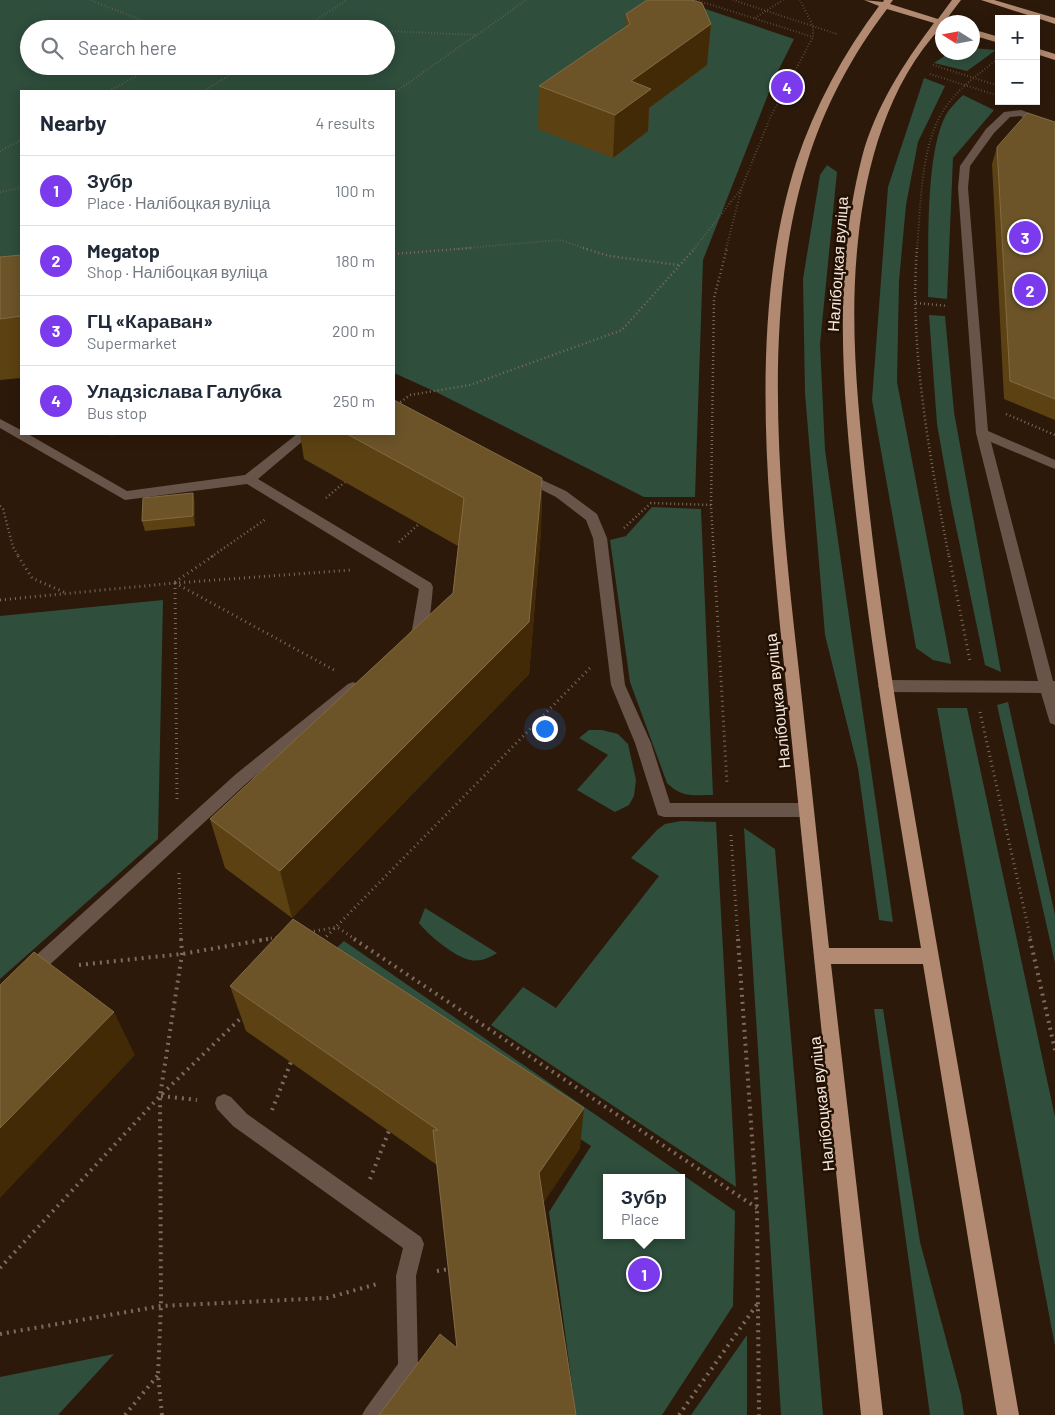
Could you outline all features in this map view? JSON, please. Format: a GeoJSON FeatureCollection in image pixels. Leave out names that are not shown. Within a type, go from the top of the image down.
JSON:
{"type":"FeatureCollection","features":[{"type":"Feature","properties":{"kind":"main road"},"geometry":{"type":"LineString","coordinates":[[868,0],[887,2],[935,21]]}},
{"type":"Feature","properties":{"kind":"main road","name":"Налібоцкая вуліца"},"geometry":{"type":"LineString","coordinates":[[947,15],[957,0]]}},
{"type":"Feature","properties":{"kind":"main road"},"geometry":{"type":"LineString","coordinates":[[985,0],[1055,21]]}},
{"type":"Feature","properties":{"kind":"main road","name":"Налібоцкая вуліца"},"geometry":{"type":"LineString","coordinates":[[872,1415],[805,810],[784,593],[773,451],[775,318],[779,270],[793,197],[814,129],[828,95],[853,50],[887,2]]}},
{"type":"Feature","properties":{"kind":"main road","name":"Налібоцкая вуліца"},"geometry":{"type":"LineString","coordinates":[[935,31],[907,67],[882,113],[868,156],[854,236],[850,286],[849,342],[854,435],[885,686],[1008,1415]]}},
{"type":"Feature","properties":{"kind":"main road"},"geometry":{"type":"LineString","coordinates":[[980,34],[995,39]]}},
{"type":"Feature","properties":{"kind":"main road"},"geometry":{"type":"LineString","coordinates":[[1040,52],[1055,57]]}},
{"type":"Feature","properties":{"kind":"main road"},"geometry":{"type":"LineString","coordinates":[[822,956],[931,956]]}},
{"type":"Feature","properties":{"kind":"lane"},"geometry":{"type":"LineString","coordinates":[[1055,125],[1021,113],[1006,114],[990,131],[965,166],[963,188],[982,433],[1051,686],[1055,719]]}},
{"type":"Feature","properties":{"kind":"lane"},"geometry":{"type":"LineString","coordinates":[[0,423],[20,435]]}},
{"type":"Feature","properties":{"kind":"lane"},"geometry":{"type":"LineString","coordinates":[[982,433],[1055,465]]}},
{"type":"Feature","properties":{"kind":"lane"},"geometry":{"type":"LineString","coordinates":[[21,435],[125,496],[249,479],[304,435]]}},
{"type":"Feature","properties":{"kind":"lane"},"geometry":{"type":"LineString","coordinates":[[517,472],[561,494],[592,517],[600,538],[618,685],[643,743],[664,810],[805,810]]}},
{"type":"Feature","properties":{"kind":"lane"},"geometry":{"type":"LineString","coordinates":[[249,479],[426,587],[419,633],[404,646]]}},
{"type":"Feature","properties":{"kind":"lane"},"geometry":{"type":"LineString","coordinates":[[0,999],[242,778],[362,680]]}},
{"type":"Feature","properties":{"kind":"lane"},"geometry":{"type":"LineString","coordinates":[[885,686],[1051,686]]}},
{"type":"Feature","properties":{"kind":"lane"},"geometry":{"type":"LineString","coordinates":[[224,1103],[240,1120],[414,1244],[406,1276],[408,1368],[373,1415]]}},
{"type":"Feature","properties":{"kind":"path"},"geometry":{"type":"LineString","coordinates":[[90,0],[141,20]]}},
{"type":"Feature","properties":{"kind":"path"},"geometry":{"type":"LineString","coordinates":[[316,20],[347,0]]}},
{"type":"Feature","properties":{"kind":"path"},"geometry":{"type":"LineString","coordinates":[[395,92],[526,0]]}},
{"type":"Feature","properties":{"kind":"path"},"geometry":{"type":"LineString","coordinates":[[696,0],[814,37]]}},
{"type":"Feature","properties":{"kind":"path"},"geometry":{"type":"LineString","coordinates":[[755,18],[782,0]]}},
{"type":"Feature","properties":{"kind":"path"},"geometry":{"type":"LineString","coordinates":[[759,1415],[757,1208],[729,811],[711,505],[714,298],[742,187],[770,118],[814,37],[813,26],[800,0]]}},
{"type":"Feature","properties":{"kind":"path"},"geometry":{"type":"LineString","coordinates":[[395,31],[477,35]]}},
{"type":"Feature","properties":{"kind":"path"},"geometry":{"type":"LineString","coordinates":[[996,60],[950,100],[938,118],[929,148],[920,218],[916,303],[920,364],[932,471],[975,686],[1055,1050]]}},
{"type":"Feature","properties":{"kind":"path"},"geometry":{"type":"LineString","coordinates":[[930,74],[995,95]]}},
{"type":"Feature","properties":{"kind":"path"},"geometry":{"type":"LineString","coordinates":[[111,90],[138,75]]}},
{"type":"Feature","properties":{"kind":"path"},"geometry":{"type":"LineString","coordinates":[[206,90],[230,75]]}},
{"type":"Feature","properties":{"kind":"path"},"geometry":{"type":"LineString","coordinates":[[0,151],[20,141]]}},
{"type":"Feature","properties":{"kind":"path"},"geometry":{"type":"LineString","coordinates":[[395,406],[410,395],[470,385],[535,364],[622,330],[680,266],[742,187]]}},
{"type":"Feature","properties":{"kind":"path"},"geometry":{"type":"LineString","coordinates":[[0,192],[20,188]]}},
{"type":"Feature","properties":{"kind":"path"},"geometry":{"type":"LineString","coordinates":[[395,254],[560,240],[609,256],[680,266]]}},
{"type":"Feature","properties":{"kind":"path"},"geometry":{"type":"LineString","coordinates":[[916,303],[972,308]]}},
{"type":"Feature","properties":{"kind":"path"},"geometry":{"type":"LineString","coordinates":[[175,583],[290,503]]}},
{"type":"Feature","properties":{"kind":"path"},"geometry":{"type":"LineString","coordinates":[[600,538],[620,532],[651,503],[711,505]]}},
{"type":"Feature","properties":{"kind":"path"},"geometry":{"type":"LineString","coordinates":[[0,506],[3,509],[13,547],[32,578],[66,594]]}},
{"type":"Feature","properties":{"kind":"path"},"geometry":{"type":"LineString","coordinates":[[0,600],[175,583],[393,566]]}},
{"type":"Feature","properties":{"kind":"path"},"geometry":{"type":"LineString","coordinates":[[175,583],[362,680]]}},
{"type":"Feature","properties":{"kind":"path"},"geometry":{"type":"LineString","coordinates":[[162,1415],[158,1375],[160,1306],[160,1096],[182,954],[177,838],[175,583]]}},
{"type":"Feature","properties":{"kind":"path"},"geometry":{"type":"LineString","coordinates":[[316,947],[594,664]]}},
{"type":"Feature","properties":{"kind":"path"},"geometry":{"type":"LineString","coordinates":[[308,932],[337,927],[757,1208]]}},
{"type":"Feature","properties":{"kind":"path"},"geometry":{"type":"LineString","coordinates":[[31,970],[182,954],[279,937]]}},
{"type":"Feature","properties":{"kind":"path"},"geometry":{"type":"LineString","coordinates":[[0,1268],[160,1096],[245,1015]]}},
{"type":"Feature","properties":{"kind":"path"},"geometry":{"type":"LineString","coordinates":[[262,1136],[291,1062]]}},
{"type":"Feature","properties":{"kind":"path"},"geometry":{"type":"LineString","coordinates":[[160,1096],[224,1103]]}},
{"type":"Feature","properties":{"kind":"path"},"geometry":{"type":"LineString","coordinates":[[360,1206],[389,1131]]}},
{"type":"Feature","properties":{"kind":"path"},"geometry":{"type":"LineString","coordinates":[[0,1334],[160,1306],[326,1298],[406,1276]]}},
{"type":"Feature","properties":{"kind":"path"},"geometry":{"type":"LineString","coordinates":[[679,1415],[758,1302]]}},
{"type":"Feature","properties":{"kind":"path"},"geometry":{"type":"LineString","coordinates":[[125,1415],[158,1375]]}},
{"type":"Feature","properties":{"kind":"green space"},"geometry":{"type":"Polygon","coordinates":[[[0,0],[679,0],[794,39],[775,77],[703,260],[695,497],[644,497],[436,392],[395,373],[395,90],[20,90],[20,272],[0,274],[0,0]]]}},
{"type":"Feature","properties":{"kind":"green space"},"geometry":{"type":"Polygon","coordinates":[[[980,49],[995,50],[967,71],[934,63],[938,60],[980,60],[980,49]]]}},
{"type":"Feature","properties":{"kind":"green space"},"geometry":{"type":"Polygon","coordinates":[[[924,78],[945,86],[918,142],[906,205],[899,281],[897,382],[951,664],[933,660],[916,648],[872,400],[888,187],[924,78]]]}},
{"type":"Feature","properties":{"kind":"green space"},"geometry":{"type":"Polygon","coordinates":[[[963,95],[994,110],[953,158],[947,299],[928,297],[928,227],[935,148],[941,126],[949,110],[963,95]]]}},
{"type":"Feature","properties":{"kind":"green space"},"geometry":{"type":"Polygon","coordinates":[[[827,165],[837,172],[820,344],[825,450],[893,922],[879,920],[858,768],[825,635],[805,393],[803,279],[820,175],[827,165]]]}},
{"type":"Feature","properties":{"kind":"green space"},"geometry":{"type":"Polygon","coordinates":[[[929,315],[945,316],[954,412],[1001,672],[985,665],[951,503],[937,424],[929,315]]]}},
{"type":"Feature","properties":{"kind":"green space"},"geometry":{"type":"Polygon","coordinates":[[[652,507],[701,509],[713,795],[683,793],[672,788],[667,783],[630,682],[610,540],[626,536],[652,507]]]}},
{"type":"Feature","properties":{"kind":"green space"},"geometry":{"type":"Polygon","coordinates":[[[163,600],[158,839],[0,979],[0,616],[163,600]]]}},
{"type":"Feature","properties":{"kind":"green space"},"geometry":{"type":"Polygon","coordinates":[[[1008,702],[1055,915],[1055,963],[997,705],[1008,702]]]}},
{"type":"Feature","properties":{"kind":"green space"},"geometry":{"type":"Polygon","coordinates":[[[937,708],[967,708],[1055,1117],[1055,1346],[987,987],[937,708]]]}},
{"type":"Feature","properties":{"kind":"green space"},"geometry":{"type":"Polygon","coordinates":[[[589,730],[602,730],[618,734],[628,744],[636,780],[634,796],[629,805],[615,812],[577,790],[608,755],[579,738],[589,730]]]}},
{"type":"Feature","properties":{"kind":"green space"},"geometry":{"type":"Polygon","coordinates":[[[681,821],[716,822],[736,1187],[491,1025],[523,987],[556,1008],[659,876],[631,858],[665,824],[681,821]]]}},
{"type":"Feature","properties":{"kind":"green space"},"geometry":{"type":"Polygon","coordinates":[[[744,828],[775,849],[823,1415],[781,1415],[744,828]]]}},
{"type":"Feature","properties":{"kind":"green space"},"geometry":{"type":"Polygon","coordinates":[[[425,908],[497,953],[477,960],[470,960],[457,955],[435,939],[419,923],[425,908]]]}},
{"type":"Feature","properties":{"kind":"green space"},"geometry":{"type":"Polygon","coordinates":[[[344,941],[681,1174],[603,1174],[603,1239],[685,1239],[685,1176],[735,1211],[733,1306],[662,1415],[576,1415],[549,1212],[591,1146],[317,966],[344,941]]]}},
{"type":"Feature","properties":{"kind":"green space"},"geometry":{"type":"Polygon","coordinates":[[[874,1009],[883,1009],[920,1242],[961,1395],[964,1415],[930,1415],[874,1009]]]}},
{"type":"Feature","properties":{"kind":"green space"},"geometry":{"type":"Polygon","coordinates":[[[747,1335],[747,1415],[691,1415],[747,1335]]]}},
{"type":"Feature","properties":{"kind":"green space"},"geometry":{"type":"Polygon","coordinates":[[[114,1354],[58,1415],[0,1415],[0,1377],[114,1354]]]}},
{"type":"Feature","properties":{"kind":"building"},"geometry":{"type":"Polygon","coordinates":[[[647,0],[692,0],[702,3],[711,24],[631,81],[651,89],[615,115],[539,86],[630,24],[626,14],[647,0]]]}},
{"type":"Feature","properties":{"kind":"building"},"geometry":{"type":"Polygon","coordinates":[[[1027,113],[1055,122],[1055,399],[1010,381],[997,147],[1027,113]]]}},
{"type":"Feature","properties":{"kind":"building"},"geometry":{"type":"Polygon","coordinates":[[[20,255],[20,316],[0,319],[0,257],[20,255]]]}},
{"type":"Feature","properties":{"kind":"building"},"geometry":{"type":"Polygon","coordinates":[[[395,401],[542,478],[529,622],[280,871],[210,819],[453,593],[464,498],[349,435],[395,435],[395,401]]]}},
{"type":"Feature","properties":{"kind":"building"},"geometry":{"type":"Polygon","coordinates":[[[193,493],[193,516],[142,521],[143,498],[193,493]]]}},
{"type":"Feature","properties":{"kind":"building"},"geometry":{"type":"Polygon","coordinates":[[[293,919],[584,1108],[539,1173],[576,1415],[379,1415],[440,1334],[457,1348],[433,1130],[438,1130],[230,986],[293,919]]]}},
{"type":"Feature","properties":{"kind":"building"},"geometry":{"type":"Polygon","coordinates":[[[34,952],[114,1012],[0,1128],[0,985],[34,952]]]}},
{"type":"Feature","properties":{"kind":"place","name":"Уладзіслава Галубка"},"geometry":{"type":"Point","coordinates":[787,87]}},
{"type":"Feature","properties":{"kind":"place","name":"ГЦ «Караван»"},"geometry":{"type":"Point","coordinates":[1025,237]}},
{"type":"Feature","properties":{"kind":"place","name":"Megatop"},"geometry":{"type":"Point","coordinates":[1030,290]}},
{"type":"Feature","properties":{"kind":"place","name":"Зубр"},"geometry":{"type":"Point","coordinates":[644,1274]}}]}
